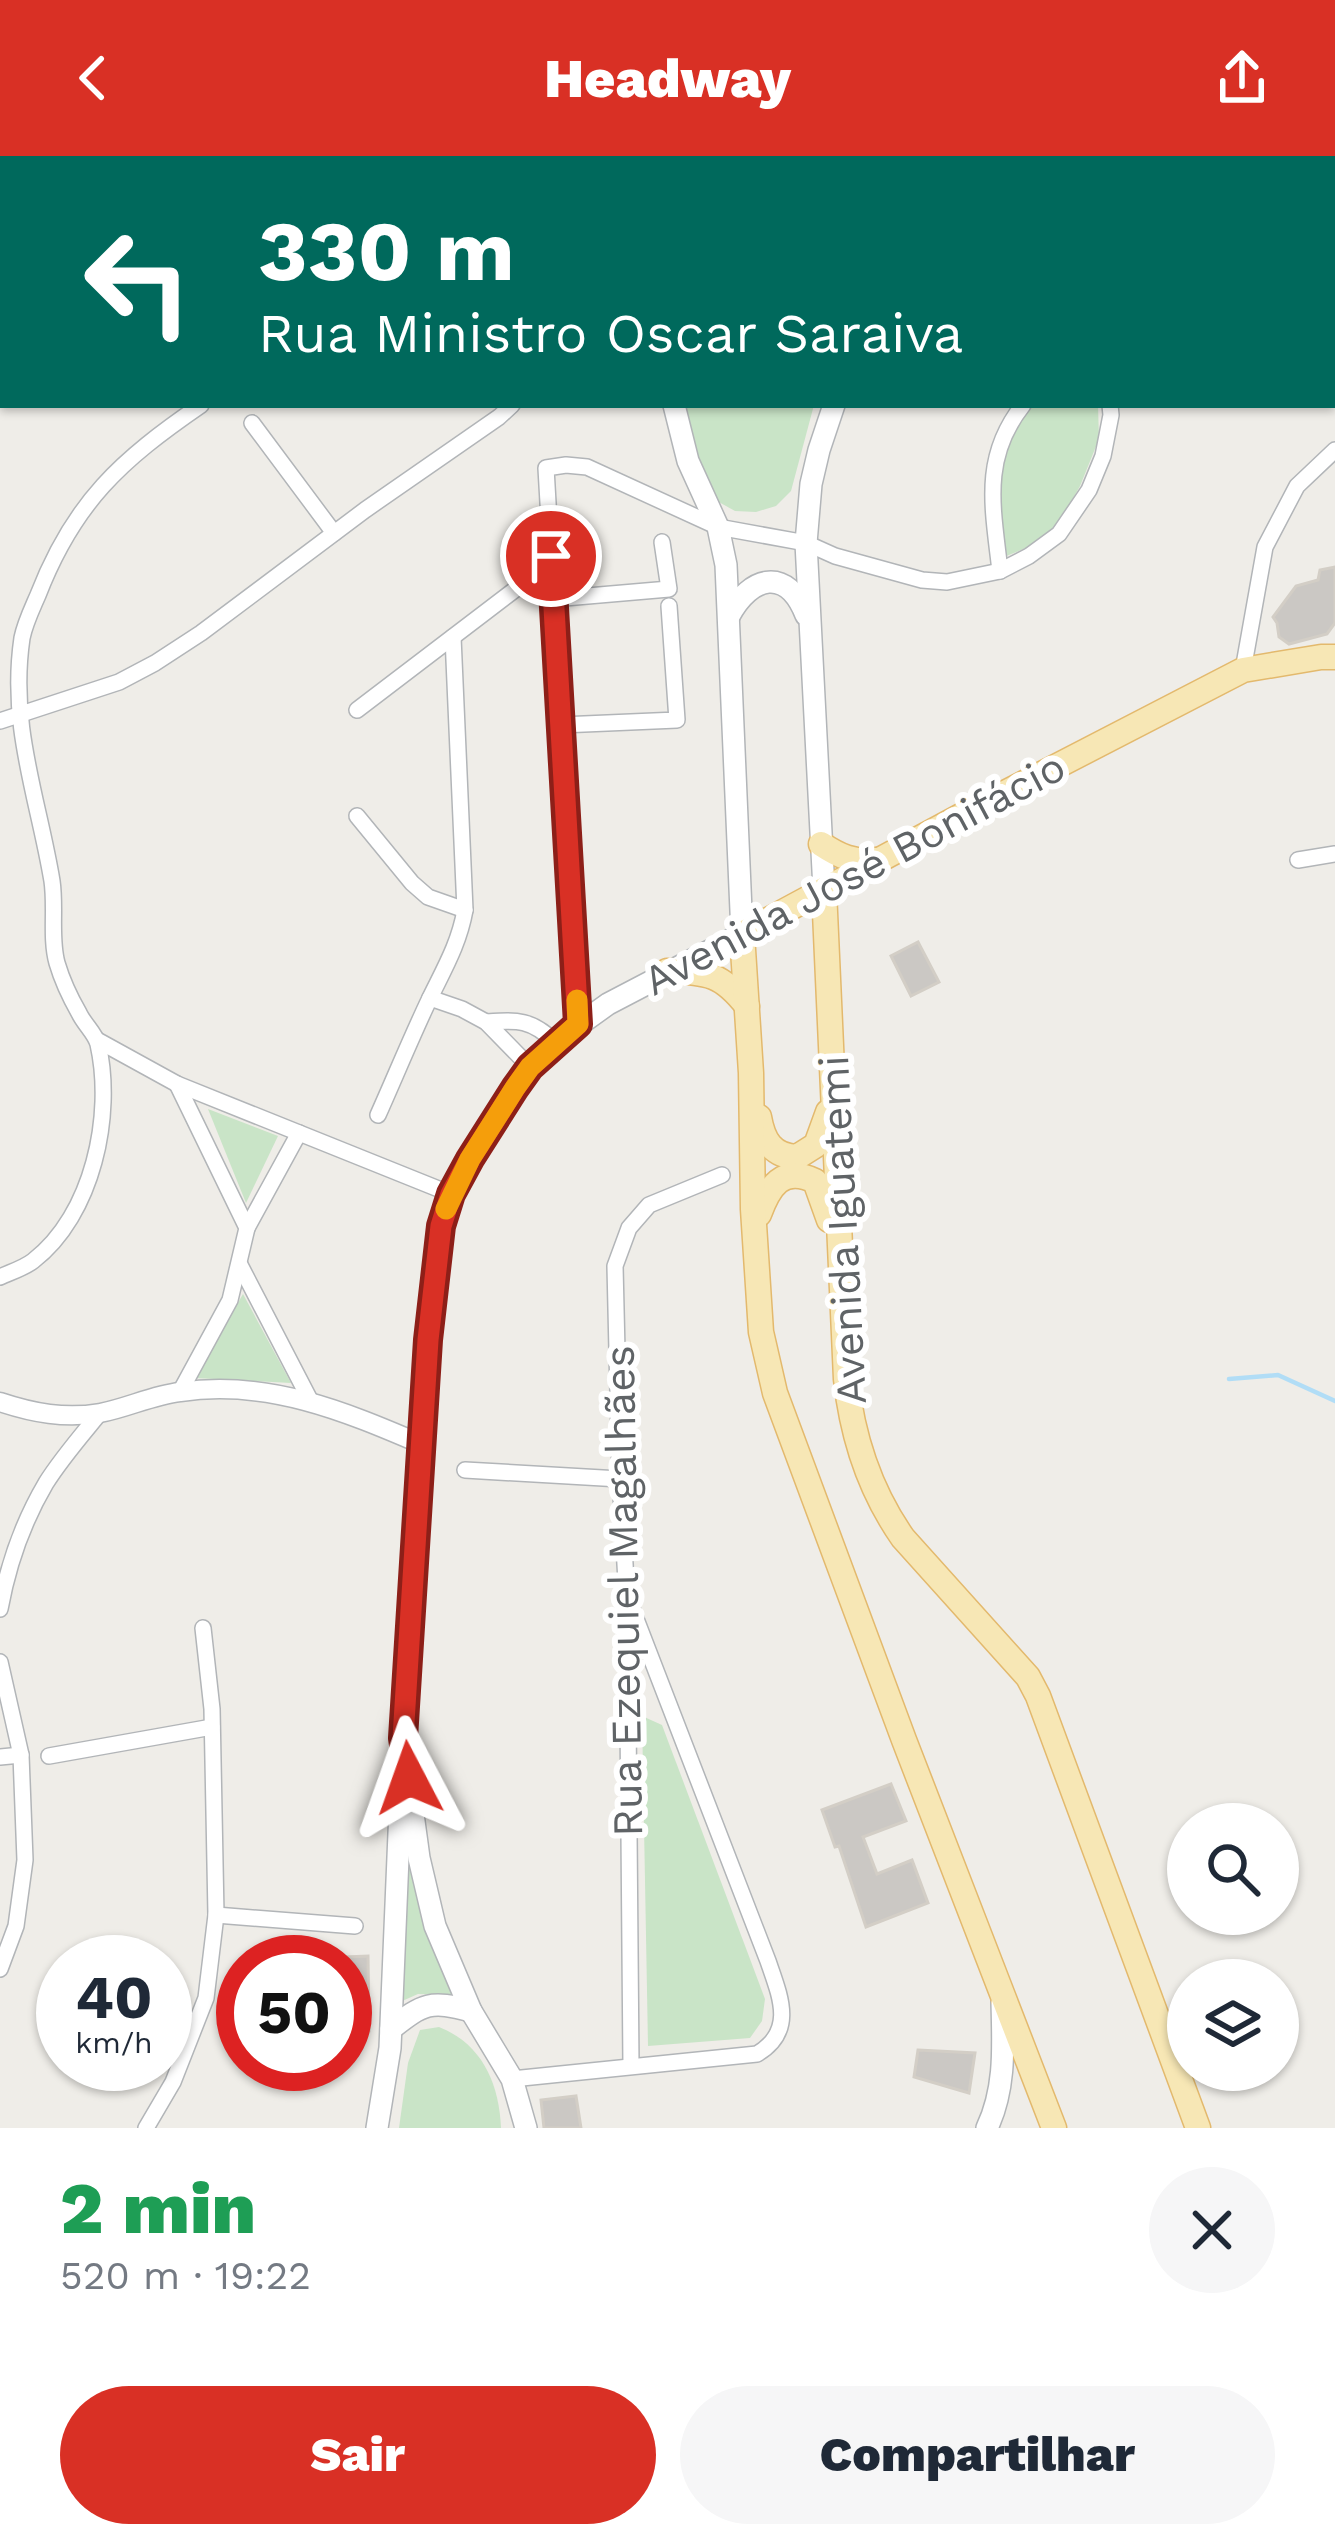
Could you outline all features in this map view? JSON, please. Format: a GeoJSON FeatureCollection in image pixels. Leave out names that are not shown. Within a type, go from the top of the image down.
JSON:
{"type":"FeatureCollection","features":[{"type":"Feature","properties":{"kind":"main road"},"geometry":{"type":"LineString","coordinates":[[675,408],[688,461],[718,527],[726,565],[742,934]]}},
{"type":"Feature","properties":{"kind":"main road"},"geometry":{"type":"LineString","coordinates":[[824,890],[806,543],[811,484],[833,408]]}},
{"type":"Feature","properties":{"kind":"main road"},"geometry":{"type":"LineString","coordinates":[[729,616],[752,586],[769,581],[790,589],[804,608],[812,633]]}},
{"type":"Feature","properties":{"kind":"main road","name":"Avenida José Bonifácio"},"geometry":{"type":"LineString","coordinates":[[376,2128],[391,2029],[403,1738],[428,1340],[441,1226],[470,1159],[530,1067],[555,1042],[668,971],[1243,670],[1335,657]]}},
{"type":"Feature","properties":{"kind":"main road"},"geometry":{"type":"LineString","coordinates":[[821,844],[849,859],[878,860]]}},
{"type":"Feature","properties":{"kind":"main road","name":"Avenida Iguatemi"},"geometry":{"type":"LineString","coordinates":[[824,890],[850,1409],[866,1468],[903,1538],[1028,1677],[1038,1696],[1198,2128]]}},
{"type":"Feature","properties":{"kind":"main road","name":"Avenida Iguatemi"},"geometry":{"type":"LineString","coordinates":[[742,934],[761,1332],[775,1393],[1054,2128]]}},
{"type":"Feature","properties":{"kind":"main road"},"geometry":{"type":"LineString","coordinates":[[668,971],[720,978],[747,1006]]}},
{"type":"Feature","properties":{"kind":"main road"},"geometry":{"type":"LineString","coordinates":[[751,1073],[765,1141],[786,1156],[804,1155],[816,1145],[832,1091]]}},
{"type":"Feature","properties":{"kind":"main road"},"geometry":{"type":"LineString","coordinates":[[754,1227],[768,1188],[781,1179],[805,1176],[822,1193],[841,1269]]}},
{"type":"Feature","properties":{"kind":"main road"},"geometry":{"type":"LineString","coordinates":[[403,1738],[419,1858],[434,1926],[471,2011],[512,2079],[526,2128]]}},
{"type":"Feature","properties":{"kind":"main road"},"geometry":{"type":"LineString","coordinates":[[987,2128],[1003,2066],[1002,1996]]}},
{"type":"Feature","properties":{"kind":"main road"},"geometry":{"type":"LineString","coordinates":[[391,2029],[426,2006],[440,2003],[471,2011]]}},
{"type":"Feature","properties":{"kind":"street"},"geometry":{"type":"LineString","coordinates":[[197,408],[109,476],[75,520],[47,572],[23,633],[20,716],[52,884],[56,961],[80,1016],[97,1040],[177,1084],[451,1194]]}},
{"type":"Feature","properties":{"kind":"street"},"geometry":{"type":"LineString","coordinates":[[0,721],[119,682],[155,663],[508,408]]}},
{"type":"Feature","properties":{"kind":"street"},"geometry":{"type":"LineString","coordinates":[[1000,571],[993,468],[1003,434],[1021,408]]}},
{"type":"Feature","properties":{"kind":"street"},"geometry":{"type":"LineString","coordinates":[[578,1024],[546,469],[586,466],[718,527],[806,543],[835,556],[922,580],[947,582],[1000,571],[1059,534],[1088,490],[1103,456],[1110,408]]}},
{"type":"Feature","properties":{"kind":"street"},"geometry":{"type":"LineString","coordinates":[[251,424],[334,533]]}},
{"type":"Feature","properties":{"kind":"street"},"geometry":{"type":"LineString","coordinates":[[1243,670],[1265,547],[1297,486],[1335,450]]}},
{"type":"Feature","properties":{"kind":"street"},"geometry":{"type":"LineString","coordinates":[[554,599],[669,589],[662,542]]}},
{"type":"Feature","properties":{"kind":"street"},"geometry":{"type":"LineString","coordinates":[[357,710],[521,585]]}},
{"type":"Feature","properties":{"kind":"street"},"geometry":{"type":"LineString","coordinates":[[561,725],[677,720],[670,606]]}},
{"type":"Feature","properties":{"kind":"street"},"geometry":{"type":"LineString","coordinates":[[378,1115],[455,950],[464,910],[453,637]]}},
{"type":"Feature","properties":{"kind":"street"},"geometry":{"type":"LineString","coordinates":[[358,816],[412,883],[428,897],[464,910]]}},
{"type":"Feature","properties":{"kind":"street"},"geometry":{"type":"LineString","coordinates":[[1298,860],[1335,854]]}},
{"type":"Feature","properties":{"kind":"street"},"geometry":{"type":"LineString","coordinates":[[430,998],[486,1022],[530,1067]]}},
{"type":"Feature","properties":{"kind":"street"},"geometry":{"type":"LineString","coordinates":[[486,1022],[520,1020],[555,1042]]}},
{"type":"Feature","properties":{"kind":"street"},"geometry":{"type":"LineString","coordinates":[[0,1277],[32,1263],[65,1228],[89,1180],[104,1116],[97,1040]]}},
{"type":"Feature","properties":{"kind":"street"},"geometry":{"type":"LineString","coordinates":[[100,1070],[128,1057]]}},
{"type":"Feature","properties":{"kind":"street"},"geometry":{"type":"LineString","coordinates":[[177,1084],[247,1228]]}},
{"type":"Feature","properties":{"kind":"street"},"geometry":{"type":"LineString","coordinates":[[180,1391],[230,1300],[247,1228],[299,1133]]}},
{"type":"Feature","properties":{"kind":"street","name":"Rua Ezequiel Magalhães"},"geometry":{"type":"LineString","coordinates":[[632,2066],[627,1598],[615,1265],[629,1228],[649,1205],[722,1175]]}},
{"type":"Feature","properties":{"kind":"street"},"geometry":{"type":"LineString","coordinates":[[240,1265],[310,1400]]}},
{"type":"Feature","properties":{"kind":"street"},"geometry":{"type":"LineString","coordinates":[[0,1402],[63,1416],[99,1414],[180,1391],[255,1392],[310,1400],[421,1444]]}},
{"type":"Feature","properties":{"kind":"street"},"geometry":{"type":"LineString","coordinates":[[0,1610],[20,1534],[47,1481],[99,1414]]}},
{"type":"Feature","properties":{"kind":"street"},"geometry":{"type":"LineString","coordinates":[[465,1470],[620,1479]]}},
{"type":"Feature","properties":{"kind":"street"},"geometry":{"type":"LineString","coordinates":[[512,2079],[757,2054],[770,2047],[781,2031],[782,2000],[627,1598]]}},
{"type":"Feature","properties":{"kind":"street"},"geometry":{"type":"LineString","coordinates":[[146,2128],[173,2082],[206,1998],[216,1915],[212,1727],[203,1628]]}},
{"type":"Feature","properties":{"kind":"street"},"geometry":{"type":"LineString","coordinates":[[0,1662],[21,1755],[26,1861],[16,1926],[0,1969]]}},
{"type":"Feature","properties":{"kind":"street"},"geometry":{"type":"LineString","coordinates":[[49,1756],[212,1727]]}},
{"type":"Feature","properties":{"kind":"street"},"geometry":{"type":"LineString","coordinates":[[0,1757],[21,1755]]}},
{"type":"Feature","properties":{"kind":"street"},"geometry":{"type":"LineString","coordinates":[[216,1915],[355,1926]]}},
{"type":"Feature","properties":{"kind":"green space"},"geometry":{"type":"Polygon","coordinates":[[[682,408],[813,408],[791,491],[776,506],[735,511],[717,501],[699,468],[682,408]]]}},
{"type":"Feature","properties":{"kind":"green space"},"geometry":{"type":"Polygon","coordinates":[[[1029,408],[1098,408],[1099,439],[1060,522],[1033,545],[1004,557],[1000,476],[1002,457],[1029,408]]]}},
{"type":"Feature","properties":{"kind":"green space"},"geometry":{"type":"Polygon","coordinates":[[[208,1109],[278,1136],[246,1203],[208,1109]]]}},
{"type":"Feature","properties":{"kind":"green space"},"geometry":{"type":"Polygon","coordinates":[[[243,1294],[291,1383],[195,1378],[243,1294]]]}},
{"type":"Feature","properties":{"kind":"green space"},"geometry":{"type":"Polygon","coordinates":[[[642,1716],[662,1725],[765,1999],[762,2021],[750,2038],[648,2046],[642,1716]]]}},
{"type":"Feature","properties":{"kind":"green space"},"geometry":{"type":"Polygon","coordinates":[[[407,1824],[454,1995],[418,1994],[400,2002],[407,1824]]]}},
{"type":"Feature","properties":{"kind":"green space"},"geometry":{"type":"Polygon","coordinates":[[[439,2027],[467,2044],[485,2067],[497,2096],[501,2128],[399,2128],[408,2063],[420,2030],[439,2027]]]}},
{"type":"Feature","properties":{"kind":"building"},"geometry":{"type":"Polygon","coordinates":[[[1335,567],[1335,623],[1327,634],[1289,644],[1279,637],[1273,617],[1296,586],[1318,580],[1320,570],[1335,567]]]}},
{"type":"Feature","properties":{"kind":"building"},"geometry":{"type":"Polygon","coordinates":[[[918,942],[939,982],[911,996],[891,956],[918,942]]]}},
{"type":"Feature","properties":{"kind":"building"},"geometry":{"type":"Polygon","coordinates":[[[891,1784],[906,1821],[863,1837],[877,1874],[912,1860],[928,1903],[866,1927],[822,1810],[891,1784]]]}},
{"type":"Feature","properties":{"kind":"building"},"geometry":{"type":"Polygon","coordinates":[[[918,2050],[975,2053],[969,2093],[914,2077],[918,2050]]]}},
{"type":"Feature","properties":{"kind":"building"},"geometry":{"type":"Polygon","coordinates":[[[576,2096],[581,2128],[544,2128],[541,2100],[576,2096]]]}},
{"type":"Feature","properties":{"kind":"waterway"},"geometry":{"type":"LineString","coordinates":[[1229,1379],[1278,1375],[1335,1401]]}},
{"type":"Feature","properties":{"kind":"slow traffic"},"geometry":{"type":"LineString","coordinates":[[446,1209],[470,1159],[515,1088],[530,1067],[578,1024],[577,1000]]}},
{"type":"Feature","properties":{"kind":"route"},"geometry":{"type":"LineString","coordinates":[[409,1778],[403,1738],[428,1340],[441,1226],[451,1194],[515,1088],[530,1067],[578,1024],[551,556]]}}]}
